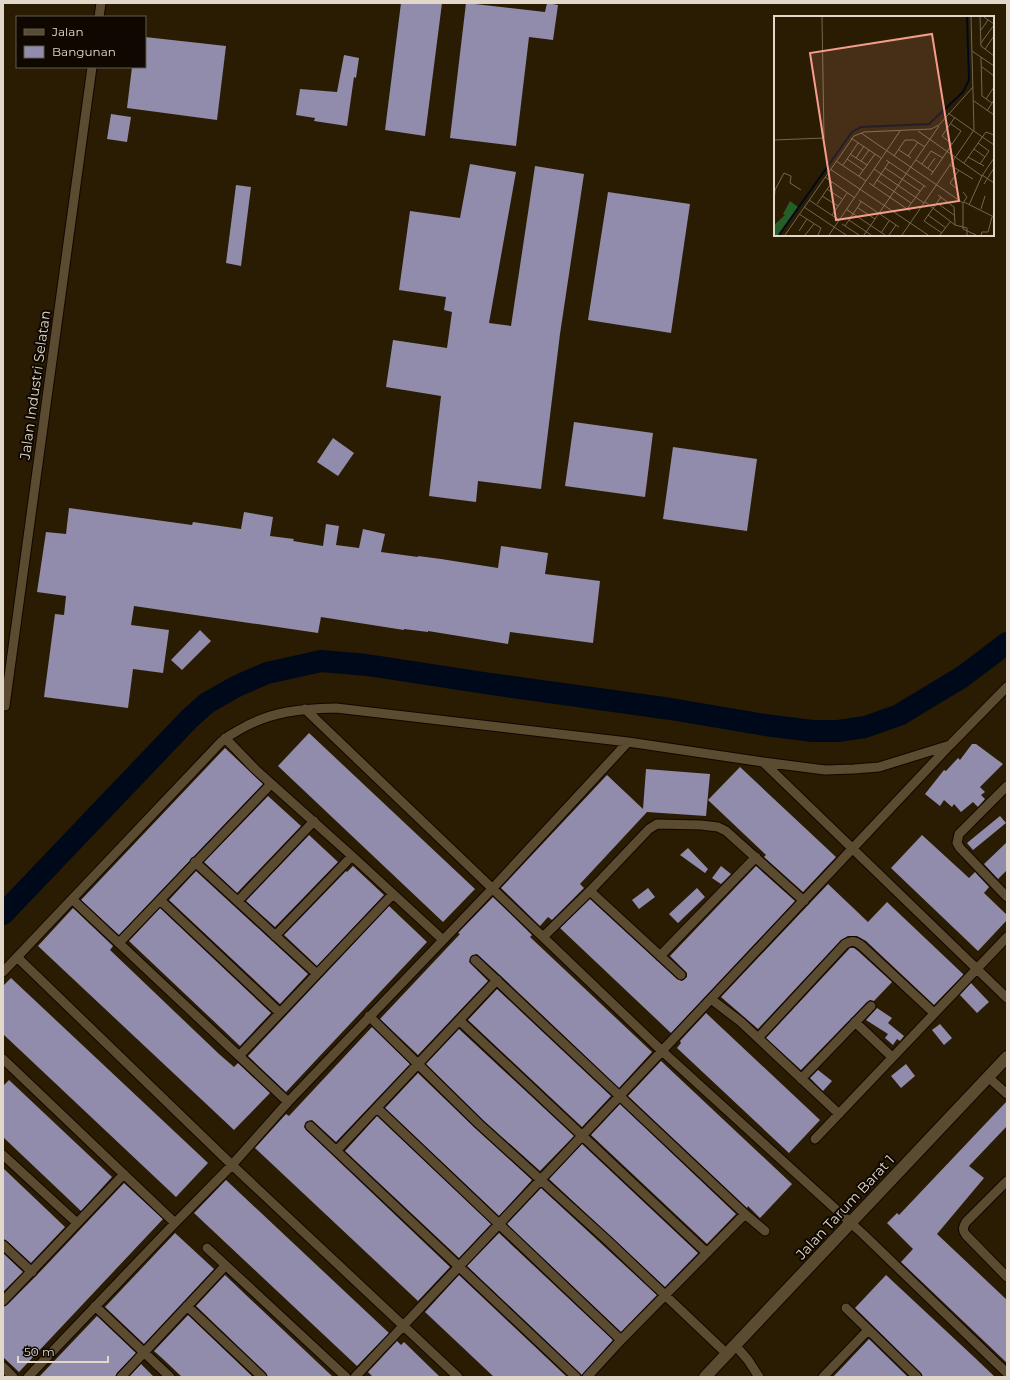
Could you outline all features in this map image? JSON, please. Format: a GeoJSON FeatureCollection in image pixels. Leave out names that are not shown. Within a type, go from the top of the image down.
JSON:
{"type":"FeatureCollection","features":[{"type":"Feature","properties":{"kind":"street"},"geometry":{"type":"LineString","coordinates":[[99,16],[101,3]]}},
{"type":"Feature","properties":{"kind":"street","name":"Jalan Industri Selatan"},"geometry":{"type":"LineString","coordinates":[[4,706],[92,68]]}},
{"type":"Feature","properties":{"kind":"street"},"geometry":{"type":"LineString","coordinates":[[355,1377],[950,745],[1007,687]]}},
{"type":"Feature","properties":{"kind":"street"},"geometry":{"type":"LineString","coordinates":[[3,972],[225,738],[247,725],[268,716],[287,711],[336,708],[628,742],[825,770],[854,770],[879,767],[950,745]]}},
{"type":"Feature","properties":{"kind":"street"},"geometry":{"type":"LineString","coordinates":[[305,709],[492,889],[544,936],[662,1051],[850,1223],[1007,1373]]}},
{"type":"Feature","properties":{"kind":"street"},"geometry":{"type":"LineString","coordinates":[[225,738],[271,784],[314,821],[442,939]]}},
{"type":"Feature","properties":{"kind":"street"},"geometry":{"type":"LineString","coordinates":[[28,1377],[232,1165],[288,1102],[442,939],[492,889],[628,742]]}},
{"type":"Feature","properties":{"kind":"street"},"geometry":{"type":"LineString","coordinates":[[763,762],[1007,998]]}},
{"type":"Feature","properties":{"kind":"street"},"geometry":{"type":"LineString","coordinates":[[119,943],[271,784]]}},
{"type":"Feature","properties":{"kind":"street"},"geometry":{"type":"LineString","coordinates":[[1007,786],[959,834],[957,843],[1007,897]]}},
{"type":"Feature","properties":{"kind":"street"},"geometry":{"type":"LineString","coordinates":[[238,901],[314,821]]}},
{"type":"Feature","properties":{"kind":"street"},"geometry":{"type":"LineString","coordinates":[[544,936],[590,891],[649,829],[657,824],[701,825],[718,827],[726,831],[804,901]]}},
{"type":"Feature","properties":{"kind":"street"},"geometry":{"type":"LineString","coordinates":[[275,936],[352,856]]}},
{"type":"Feature","properties":{"kind":"street"},"geometry":{"type":"LineString","coordinates":[[660,956],[756,857]]}},
{"type":"Feature","properties":{"kind":"street"},"geometry":{"type":"LineString","coordinates":[[195,862],[317,974]]}},
{"type":"Feature","properties":{"kind":"street"},"geometry":{"type":"LineString","coordinates":[[1000,890],[1007,883]]}},
{"type":"Feature","properties":{"kind":"street"},"geometry":{"type":"LineString","coordinates":[[590,891],[682,975]]}},
{"type":"Feature","properties":{"kind":"street"},"geometry":{"type":"LineString","coordinates":[[239,1056],[393,894]]}},
{"type":"Feature","properties":{"kind":"street"},"geometry":{"type":"LineString","coordinates":[[72,899],[288,1102]]}},
{"type":"Feature","properties":{"kind":"street"},"geometry":{"type":"LineString","coordinates":[[160,900],[280,1013]]}},
{"type":"Feature","properties":{"kind":"street"},"geometry":{"type":"LineString","coordinates":[[815,1139],[1007,937]]}},
{"type":"Feature","properties":{"kind":"street"},"geometry":{"type":"LineString","coordinates":[[758,1038],[849,941],[858,942],[934,1013]]}},
{"type":"Feature","properties":{"kind":"street"},"geometry":{"type":"LineString","coordinates":[[17,957],[232,1165],[458,1377]]}},
{"type":"Feature","properties":{"kind":"street"},"geometry":{"type":"LineString","coordinates":[[475,960],[765,1231]]}},
{"type":"Feature","properties":{"kind":"street"},"geometry":{"type":"LineString","coordinates":[[337,1150],[497,980]]}},
{"type":"Feature","properties":{"kind":"street"},"geometry":{"type":"LineString","coordinates":[[712,999],[741,1022],[839,1114]]}},
{"type":"Feature","properties":{"kind":"street"},"geometry":{"type":"LineString","coordinates":[[802,1079],[871,1006]]}},
{"type":"Feature","properties":{"kind":"street"},"geometry":{"type":"LineString","coordinates":[[369,1016],[479,1124],[541,1179],[665,1296],[731,1349],[748,1360],[759,1377]]}},
{"type":"Feature","properties":{"kind":"street"},"geometry":{"type":"LineString","coordinates":[[459,1020],[707,1253]]}},
{"type":"Feature","properties":{"kind":"street"},"geometry":{"type":"LineString","coordinates":[[855,1022],[892,1057]]}},
{"type":"Feature","properties":{"kind":"street","name":"Jalan Tarum Barat 1"},"geometry":{"type":"LineString","coordinates":[[705,1377],[1007,1057]]}},
{"type":"Feature","properties":{"kind":"street"},"geometry":{"type":"LineString","coordinates":[[3,1072],[6,1062],[175,1223]]}},
{"type":"Feature","properties":{"kind":"street"},"geometry":{"type":"LineString","coordinates":[[988,1077],[1007,1094]]}},
{"type":"Feature","properties":{"kind":"street"},"geometry":{"type":"LineString","coordinates":[[377,1108],[621,1340]]}},
{"type":"Feature","properties":{"kind":"street"},"geometry":{"type":"LineString","coordinates":[[310,1126],[576,1377]]}},
{"type":"Feature","properties":{"kind":"street"},"geometry":{"type":"LineString","coordinates":[[3,1155],[77,1223]]}},
{"type":"Feature","properties":{"kind":"street"},"geometry":{"type":"LineString","coordinates":[[3,1301],[124,1174]]}},
{"type":"Feature","properties":{"kind":"street"},"geometry":{"type":"LineString","coordinates":[[1005,1272],[963,1232],[963,1229],[966,1222],[1007,1181]]}},
{"type":"Feature","properties":{"kind":"street"},"geometry":{"type":"LineString","coordinates":[[587,1377],[621,1340],[746,1214]]}},
{"type":"Feature","properties":{"kind":"street"},"geometry":{"type":"LineString","coordinates":[[3,1245],[32,1272]]}},
{"type":"Feature","properties":{"kind":"street"},"geometry":{"type":"LineString","coordinates":[[207,1248],[346,1377]]}},
{"type":"Feature","properties":{"kind":"street"},"geometry":{"type":"LineString","coordinates":[[121,1377],[225,1266]]}},
{"type":"Feature","properties":{"kind":"street"},"geometry":{"type":"LineString","coordinates":[[95,1306],[170,1377]]}},
{"type":"Feature","properties":{"kind":"street"},"geometry":{"type":"LineString","coordinates":[[187,1306],[262,1377]]}},
{"type":"Feature","properties":{"kind":"street"},"geometry":{"type":"LineString","coordinates":[[846,1308],[917,1377]]}},
{"type":"Feature","properties":{"kind":"street"},"geometry":{"type":"LineString","coordinates":[[829,1375],[868,1330]]}},
{"type":"Feature","properties":{"kind":"street"},"geometry":{"type":"LineString","coordinates":[[3,1367],[13,1377]]}},
{"type":"Feature","properties":{"kind":"building"},"geometry":{"type":"Polygon","coordinates":[[[401,3],[442,3],[425,136],[385,130],[401,3]]]}},
{"type":"Feature","properties":{"kind":"building"},"geometry":{"type":"Polygon","coordinates":[[[466,3],[545,12],[547,3],[558,5],[553,40],[529,37],[516,146],[450,138],[466,3]]]}},
{"type":"Feature","properties":{"kind":"building"},"geometry":{"type":"Polygon","coordinates":[[[146,37],[226,46],[217,120],[127,108],[132,68],[146,68],[146,37]]]}},
{"type":"Feature","properties":{"kind":"building"},"geometry":{"type":"Polygon","coordinates":[[[344,55],[359,58],[356,78],[354,77],[347,126],[314,121],[315,118],[296,115],[300,89],[337,92],[344,55]]]}},
{"type":"Feature","properties":{"kind":"building"},"geometry":{"type":"Polygon","coordinates":[[[111,114],[131,117],[127,142],[107,139],[111,114]]]}},
{"type":"Feature","properties":{"kind":"building"},"geometry":{"type":"Polygon","coordinates":[[[470,164],[516,172],[489,323],[511,326],[535,166],[584,174],[560,334],[541,489],[478,481],[476,502],[429,496],[441,396],[386,387],[393,340],[447,348],[452,312],[444,310],[446,297],[399,290],[410,211],[460,218],[470,164]]]}},
{"type":"Feature","properties":{"kind":"building"},"geometry":{"type":"Polygon","coordinates":[[[236,185],[251,187],[241,266],[226,263],[236,185]]]}},
{"type":"Feature","properties":{"kind":"building"},"geometry":{"type":"Polygon","coordinates":[[[608,192],[690,204],[671,333],[588,320],[608,192]]]}},
{"type":"Feature","properties":{"kind":"building"},"geometry":{"type":"Polygon","coordinates":[[[574,422],[653,433],[645,497],[565,486],[574,422]]]}},
{"type":"Feature","properties":{"kind":"building"},"geometry":{"type":"Polygon","coordinates":[[[333,438],[354,453],[338,476],[317,462],[333,438]]]}},
{"type":"Feature","properties":{"kind":"building"},"geometry":{"type":"Polygon","coordinates":[[[673,447],[757,459],[747,531],[663,519],[673,447]]]}},
{"type":"Feature","properties":{"kind":"building"},"geometry":{"type":"Polygon","coordinates":[[[69,508],[192,525],[193,522],[241,529],[244,512],[273,517],[270,536],[294,539],[293,541],[323,546],[326,524],[339,526],[336,545],[359,548],[363,529],[385,534],[381,552],[498,568],[501,546],[548,553],[545,574],[600,581],[593,643],[510,632],[508,644],[428,631],[404,630],[321,617],[318,633],[134,606],[131,625],[169,630],[163,673],[133,669],[128,708],[44,697],[55,614],[64,615],[66,596],[37,592],[46,532],[66,534],[69,508]]]}},
{"type":"Feature","properties":{"kind":"building"},"geometry":{"type":"Polygon","coordinates":[[[200,630],[211,641],[182,670],[171,660],[200,630]]]}},
{"type":"Feature","properties":{"kind":"building"},"geometry":{"type":"Polygon","coordinates":[[[309,733],[475,889],[443,922],[278,766],[309,733]]]}},
{"type":"Feature","properties":{"kind":"building"},"geometry":{"type":"Polygon","coordinates":[[[972,744],[976,744],[1003,764],[980,787],[985,792],[981,795],[985,799],[978,807],[973,802],[961,812],[954,804],[952,807],[944,800],[940,806],[925,794],[944,770],[946,771],[958,758],[960,760],[972,744]]]}},
{"type":"Feature","properties":{"kind":"building"},"geometry":{"type":"Polygon","coordinates":[[[225,748],[263,784],[119,935],[81,900],[225,748]]]}},
{"type":"Feature","properties":{"kind":"building"},"geometry":{"type":"Polygon","coordinates":[[[740,767],[836,857],[803,892],[764,857],[766,855],[708,800],[740,767]]]}},
{"type":"Feature","properties":{"kind":"building"},"geometry":{"type":"Polygon","coordinates":[[[646,769],[710,774],[706,816],[647,812],[580,884],[584,888],[552,920],[548,917],[540,926],[501,888],[607,775],[643,809],[646,769]]]}},
{"type":"Feature","properties":{"kind":"building"},"geometry":{"type":"Polygon","coordinates":[[[268,796],[301,826],[237,893],[204,862],[268,796]]]}},
{"type":"Feature","properties":{"kind":"building"},"geometry":{"type":"Polygon","coordinates":[[[1000,816],[1006,823],[973,850],[967,843],[1000,816]]]}},
{"type":"Feature","properties":{"kind":"building"},"geometry":{"type":"Polygon","coordinates":[[[309,835],[338,862],[275,927],[246,901],[309,835]]]}},
{"type":"Feature","properties":{"kind":"building"},"geometry":{"type":"Polygon","coordinates":[[[922,835],[969,878],[975,872],[989,887],[984,893],[1007,915],[1007,920],[978,951],[891,868],[922,835]]]}},
{"type":"Feature","properties":{"kind":"building"},"geometry":{"type":"Polygon","coordinates":[[[1007,842],[1007,870],[998,879],[984,864],[1007,842]]]}},
{"type":"Feature","properties":{"kind":"building"},"geometry":{"type":"Polygon","coordinates":[[[688,848],[708,869],[705,873],[680,855],[688,848]]]}},
{"type":"Feature","properties":{"kind":"building"},"geometry":{"type":"Polygon","coordinates":[[[353,866],[384,895],[317,966],[284,935],[346,871],[347,872],[353,866]]]}},
{"type":"Feature","properties":{"kind":"building"},"geometry":{"type":"Polygon","coordinates":[[[721,866],[731,874],[721,884],[712,878],[721,866]]]}},
{"type":"Feature","properties":{"kind":"building"},"geometry":{"type":"Polygon","coordinates":[[[756,866],[795,901],[671,1033],[560,928],[590,899],[677,979],[682,981],[687,977],[687,973],[670,956],[756,866]]]}},
{"type":"Feature","properties":{"kind":"building"},"geometry":{"type":"Polygon","coordinates":[[[196,871],[308,974],[280,1004],[169,900],[196,871]]]}},
{"type":"Feature","properties":{"kind":"building"},"geometry":{"type":"Polygon","coordinates":[[[828,884],[868,922],[887,902],[963,975],[934,1005],[866,941],[857,936],[848,936],[841,940],[758,1029],[721,997],[828,884]]]}},
{"type":"Feature","properties":{"kind":"building"},"geometry":{"type":"Polygon","coordinates":[[[648,888],[655,897],[639,909],[632,900],[648,888]]]}},
{"type":"Feature","properties":{"kind":"building"},"geometry":{"type":"Polygon","coordinates":[[[697,888],[705,897],[678,923],[669,914],[697,888]]]}},
{"type":"Feature","properties":{"kind":"building"},"geometry":{"type":"Polygon","coordinates":[[[493,897],[532,935],[530,937],[652,1052],[619,1088],[477,954],[471,956],[469,962],[488,981],[418,1055],[380,1019],[460,934],[458,933],[493,897]]]}},
{"type":"Feature","properties":{"kind":"building"},"geometry":{"type":"Polygon","coordinates":[[[389,906],[427,942],[286,1092],[248,1056],[389,906]]]}},
{"type":"Feature","properties":{"kind":"building"},"geometry":{"type":"Polygon","coordinates":[[[73,908],[113,946],[110,950],[219,1054],[234,1067],[238,1063],[270,1093],[234,1130],[38,946],[73,908]]]}},
{"type":"Feature","properties":{"kind":"building"},"geometry":{"type":"Polygon","coordinates":[[[160,908],[271,1013],[240,1046],[129,941],[160,908]]]}},
{"type":"Feature","properties":{"kind":"building"},"geometry":{"type":"Polygon","coordinates":[[[850,948],[854,948],[858,951],[892,982],[874,1001],[870,1000],[867,1002],[801,1070],[766,1038],[850,948]]]}},
{"type":"Feature","properties":{"kind":"building"},"geometry":{"type":"Polygon","coordinates":[[[11,978],[208,1163],[176,1197],[3,1034],[3,986],[11,978]]]}},
{"type":"Feature","properties":{"kind":"building"},"geometry":{"type":"Polygon","coordinates":[[[971,983],[989,1002],[977,1013],[960,995],[971,983]]]}},
{"type":"Feature","properties":{"kind":"building"},"geometry":{"type":"Polygon","coordinates":[[[497,989],[611,1096],[582,1127],[468,1020],[497,989]]]}},
{"type":"Feature","properties":{"kind":"building"},"geometry":{"type":"Polygon","coordinates":[[[877,1008],[892,1018],[888,1023],[904,1036],[900,1041],[897,1039],[893,1045],[885,1038],[888,1034],[866,1020],[877,1008]]]}},
{"type":"Feature","properties":{"kind":"building"},"geometry":{"type":"Polygon","coordinates":[[[706,1013],[820,1120],[789,1153],[677,1048],[681,1043],[680,1041],[706,1013]]]}},
{"type":"Feature","properties":{"kind":"building"},"geometry":{"type":"Polygon","coordinates":[[[940,1024],[952,1038],[944,1045],[932,1030],[940,1024]]]}},
{"type":"Feature","properties":{"kind":"building"},"geometry":{"type":"Polygon","coordinates":[[[372,1027],[410,1064],[336,1142],[312,1120],[306,1122],[304,1127],[450,1267],[418,1301],[255,1148],[286,1114],[289,1116],[372,1027]]]}},
{"type":"Feature","properties":{"kind":"building"},"geometry":{"type":"Polygon","coordinates":[[[459,1029],[574,1136],[540,1171],[483,1120],[426,1064],[459,1029]]]}},
{"type":"Feature","properties":{"kind":"building"},"geometry":{"type":"Polygon","coordinates":[[[661,1061],[792,1184],[760,1218],[748,1206],[747,1208],[628,1096],[661,1061]]]}},
{"type":"Feature","properties":{"kind":"building"},"geometry":{"type":"Polygon","coordinates":[[[906,1064],[915,1076],[901,1088],[891,1076],[906,1064]]]}},
{"type":"Feature","properties":{"kind":"building"},"geometry":{"type":"Polygon","coordinates":[[[818,1070],[832,1081],[823,1091],[810,1078],[818,1070]]]}},
{"type":"Feature","properties":{"kind":"building"},"geometry":{"type":"Polygon","coordinates":[[[418,1073],[532,1180],[499,1216],[385,1108],[418,1073]]]}},
{"type":"Feature","properties":{"kind":"building"},"geometry":{"type":"Polygon","coordinates":[[[9,1080],[112,1177],[81,1211],[3,1137],[3,1086],[9,1080]]]}},
{"type":"Feature","properties":{"kind":"building"},"geometry":{"type":"Polygon","coordinates":[[[1007,1101],[1007,1126],[969,1166],[984,1178],[937,1234],[1007,1300],[1007,1363],[901,1262],[913,1249],[887,1223],[897,1213],[899,1215],[1007,1101]]]}},
{"type":"Feature","properties":{"kind":"building"},"geometry":{"type":"Polygon","coordinates":[[[620,1104],[736,1214],[707,1244],[591,1135],[620,1104]]]}},
{"type":"Feature","properties":{"kind":"building"},"geometry":{"type":"Polygon","coordinates":[[[377,1116],[491,1224],[459,1258],[345,1151],[377,1116]]]}},
{"type":"Feature","properties":{"kind":"building"},"geometry":{"type":"Polygon","coordinates":[[[582,1144],[698,1253],[665,1287],[549,1179],[582,1144]]]}},
{"type":"Feature","properties":{"kind":"building"},"geometry":{"type":"Polygon","coordinates":[[[3,1168],[65,1227],[31,1263],[3,1239],[3,1168]]]}},
{"type":"Feature","properties":{"kind":"building"},"geometry":{"type":"Polygon","coordinates":[[[226,1180],[389,1333],[357,1366],[194,1213],[226,1180]]]}},
{"type":"Feature","properties":{"kind":"building"},"geometry":{"type":"Polygon","coordinates":[[[124,1183],[163,1219],[19,1372],[3,1357],[3,1307],[7,1305],[36,1276],[124,1183]]]}},
{"type":"Feature","properties":{"kind":"building"},"geometry":{"type":"Polygon","coordinates":[[[541,1188],[657,1295],[621,1332],[507,1224],[541,1188]]]}},
{"type":"Feature","properties":{"kind":"building"},"geometry":{"type":"Polygon","coordinates":[[[175,1233],[214,1269],[144,1344],[105,1307],[175,1233]]]}},
{"type":"Feature","properties":{"kind":"building"},"geometry":{"type":"Polygon","coordinates":[[[499,1233],[613,1340],[582,1375],[467,1266],[499,1233]]]}},
{"type":"Feature","properties":{"kind":"building"},"geometry":{"type":"Polygon","coordinates":[[[3,1253],[23,1272],[3,1292],[3,1253]]]}},
{"type":"Feature","properties":{"kind":"building"},"geometry":{"type":"Polygon","coordinates":[[[225,1275],[333,1377],[268,1377],[266,1373],[196,1306],[225,1275]]]}},
{"type":"Feature","properties":{"kind":"building"},"geometry":{"type":"Polygon","coordinates":[[[459,1275],[567,1377],[494,1377],[425,1312],[459,1275]]]}},
{"type":"Feature","properties":{"kind":"building"},"geometry":{"type":"Polygon","coordinates":[[[886,1275],[995,1377],[923,1377],[921,1373],[855,1308],[886,1275]]]}},
{"type":"Feature","properties":{"kind":"building"},"geometry":{"type":"Polygon","coordinates":[[[188,1315],[253,1377],[182,1377],[154,1351],[188,1315]]]}},
{"type":"Feature","properties":{"kind":"building"},"geometry":{"type":"Polygon","coordinates":[[[97,1316],[136,1353],[115,1377],[39,1377],[97,1316]]]}},
{"type":"Feature","properties":{"kind":"building"},"geometry":{"type":"Polygon","coordinates":[[[869,1339],[908,1377],[833,1377],[869,1339]]]}},
{"type":"Feature","properties":{"kind":"building"},"geometry":{"type":"Polygon","coordinates":[[[397,1341],[401,1345],[404,1342],[440,1377],[373,1377],[368,1372],[397,1341]]]}},
{"type":"Feature","properties":{"kind":"building"},"geometry":{"type":"Polygon","coordinates":[[[141,1364],[154,1377],[129,1377],[141,1364]]]}},
{"type":"Feature","properties":{"kind":"waterway"},"geometry":{"type":"LineString","coordinates":[[3,914],[190,718],[207,703],[237,686],[267,673],[321,661],[367,665],[671,709],[765,725],[813,731],[838,731],[865,727],[899,715],[962,677],[1007,643]]}}]}
